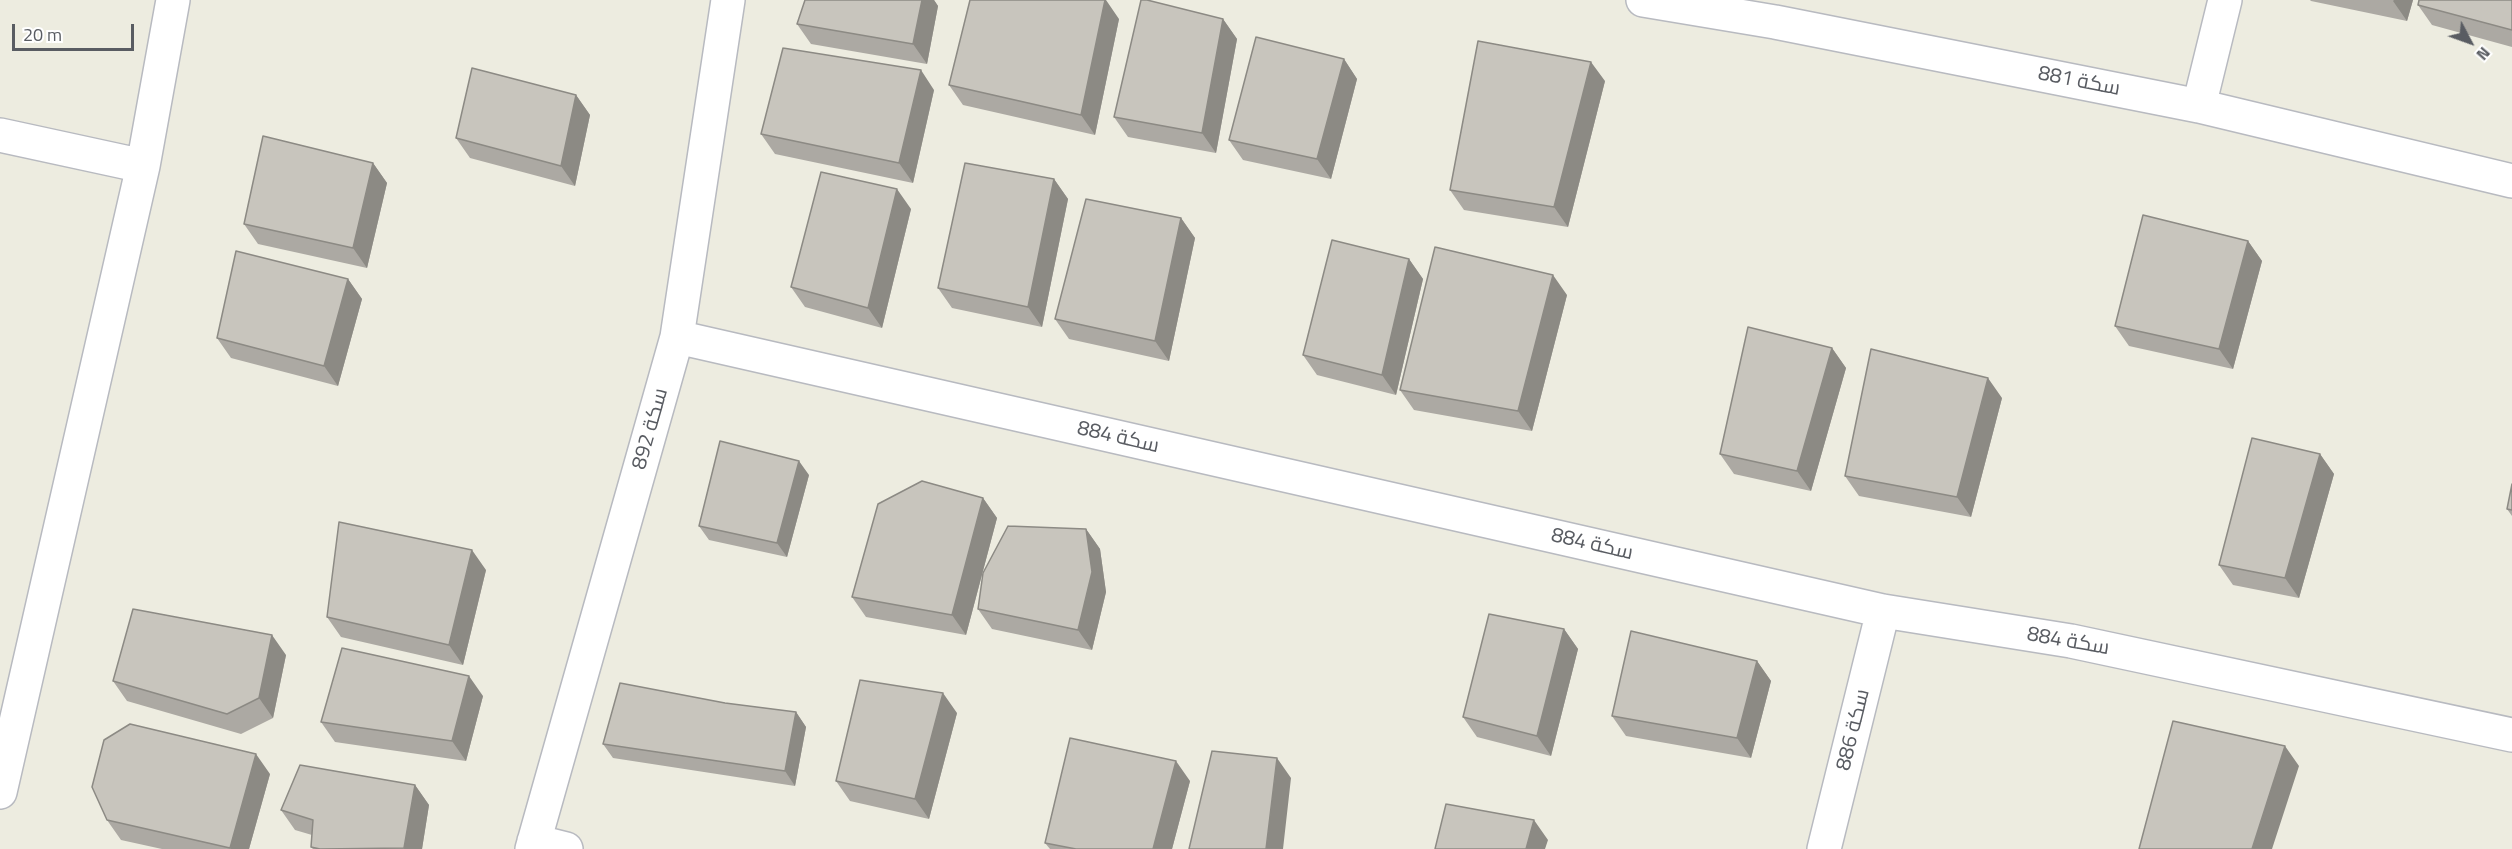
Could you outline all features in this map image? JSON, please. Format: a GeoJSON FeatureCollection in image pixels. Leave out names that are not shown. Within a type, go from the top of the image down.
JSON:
{"type":"FeatureCollection","features":[{"type":"Feature","properties":{"kind":"street"},"geometry":{"type":"LineString","coordinates":[[0,792],[143,166],[173,0]]}},
{"type":"Feature","properties":{"kind":"street","name":"سكة 892"},"geometry":{"type":"LineString","coordinates":[[533,845],[676,338],[728,0]]}},
{"type":"Feature","properties":{"kind":"street","name":"سكة 881"},"geometry":{"type":"LineString","coordinates":[[1643,0],[1778,11],[2199,106],[2512,181]]}},
{"type":"Feature","properties":{"kind":"street"},"geometry":{"type":"LineString","coordinates":[[2199,106],[2225,0]]}},
{"type":"Feature","properties":{"kind":"street"},"geometry":{"type":"LineString","coordinates":[[0,135],[143,166]]}},
{"type":"Feature","properties":{"kind":"street","name":"سكة 884"},"geometry":{"type":"LineString","coordinates":[[676,338],[1883,611],[2071,641],[2512,735]]}},
{"type":"Feature","properties":{"kind":"street","name":"سكة 886"},"geometry":{"type":"LineString","coordinates":[[1824,849],[1883,611]]}},
{"type":"Feature","properties":{"kind":"street"},"geometry":{"type":"LineString","coordinates":[[533,845],[566,849]]}},
{"type":"Feature","properties":{"kind":"building"},"geometry":{"type":"Polygon","coordinates":[[[805,0],[922,0],[913,44],[797,24],[805,0]]]}},
{"type":"Feature","properties":{"kind":"building"},"geometry":{"type":"Polygon","coordinates":[[[970,0],[1105,0],[1081,115],[949,85],[970,0]]]}},
{"type":"Feature","properties":{"kind":"building"},"geometry":{"type":"Polygon","coordinates":[[[1141,0],[1223,19],[1202,133],[1114,117],[1141,0]]]}},
{"type":"Feature","properties":{"kind":"building"},"geometry":{"type":"Polygon","coordinates":[[[2419,0],[2512,0],[2512,30],[2418,5],[2419,0]]]}},
{"type":"Feature","properties":{"kind":"building"},"geometry":{"type":"Polygon","coordinates":[[[1256,37],[1344,59],[1317,159],[1229,140],[1256,37]]]}},
{"type":"Feature","properties":{"kind":"building"},"geometry":{"type":"Polygon","coordinates":[[[1478,41],[1591,62],[1554,207],[1450,190],[1478,41]]]}},
{"type":"Feature","properties":{"kind":"building"},"geometry":{"type":"Polygon","coordinates":[[[783,48],[921,70],[899,163],[761,134],[783,48]]]}},
{"type":"Feature","properties":{"kind":"building"},"geometry":{"type":"Polygon","coordinates":[[[472,68],[576,95],[561,166],[456,138],[472,68]]]}},
{"type":"Feature","properties":{"kind":"building"},"geometry":{"type":"Polygon","coordinates":[[[263,136],[373,163],[353,248],[244,224],[263,136]]]}},
{"type":"Feature","properties":{"kind":"building"},"geometry":{"type":"Polygon","coordinates":[[[965,163],[1054,179],[1028,307],[938,288],[965,163]]]}},
{"type":"Feature","properties":{"kind":"building"},"geometry":{"type":"Polygon","coordinates":[[[821,172],[897,189],[868,308],[791,287],[821,172]]]}},
{"type":"Feature","properties":{"kind":"building"},"geometry":{"type":"Polygon","coordinates":[[[1086,199],[1181,218],[1155,341],[1055,319],[1086,199]]]}},
{"type":"Feature","properties":{"kind":"building"},"geometry":{"type":"Polygon","coordinates":[[[2143,215],[2248,241],[2219,349],[2115,326],[2143,215]]]}},
{"type":"Feature","properties":{"kind":"building"},"geometry":{"type":"Polygon","coordinates":[[[1332,240],[1409,259],[1382,375],[1303,355],[1332,240]]]}},
{"type":"Feature","properties":{"kind":"building"},"geometry":{"type":"Polygon","coordinates":[[[1435,247],[1553,275],[1518,411],[1400,390],[1435,247]]]}},
{"type":"Feature","properties":{"kind":"building"},"geometry":{"type":"Polygon","coordinates":[[[236,251],[348,279],[324,366],[217,338],[236,251]]]}},
{"type":"Feature","properties":{"kind":"building"},"geometry":{"type":"Polygon","coordinates":[[[1748,327],[1832,348],[1797,471],[1720,454],[1748,327]]]}},
{"type":"Feature","properties":{"kind":"building"},"geometry":{"type":"Polygon","coordinates":[[[1871,349],[1988,378],[1957,497],[1845,476],[1871,349]]]}},
{"type":"Feature","properties":{"kind":"building"},"geometry":{"type":"Polygon","coordinates":[[[2252,438],[2320,454],[2285,578],[2219,565],[2252,438]]]}},
{"type":"Feature","properties":{"kind":"building"},"geometry":{"type":"Polygon","coordinates":[[[720,441],[799,461],[777,543],[699,526],[720,441]]]}},
{"type":"Feature","properties":{"kind":"building"},"geometry":{"type":"Polygon","coordinates":[[[922,481],[983,498],[952,615],[852,597],[878,504],[922,481]]]}},
{"type":"Feature","properties":{"kind":"building"},"geometry":{"type":"Polygon","coordinates":[[[2512,484],[2512,510],[2507,509],[2512,484]]]}},
{"type":"Feature","properties":{"kind":"building"},"geometry":{"type":"Polygon","coordinates":[[[339,522],[472,550],[449,645],[327,617],[339,522]]]}},
{"type":"Feature","properties":{"kind":"building"},"geometry":{"type":"Polygon","coordinates":[[[1008,526],[1086,529],[1092,572],[1078,630],[978,609],[983,573],[1008,526]]]}},
{"type":"Feature","properties":{"kind":"building"},"geometry":{"type":"Polygon","coordinates":[[[133,609],[272,635],[259,698],[227,714],[113,681],[133,609]]]}},
{"type":"Feature","properties":{"kind":"building"},"geometry":{"type":"Polygon","coordinates":[[[1489,614],[1564,629],[1537,736],[1463,717],[1489,614]]]}},
{"type":"Feature","properties":{"kind":"building"},"geometry":{"type":"Polygon","coordinates":[[[1631,631],[1757,661],[1737,738],[1612,716],[1631,631]]]}},
{"type":"Feature","properties":{"kind":"building"},"geometry":{"type":"Polygon","coordinates":[[[342,648],[469,676],[452,741],[321,722],[342,648]]]}},
{"type":"Feature","properties":{"kind":"building"},"geometry":{"type":"Polygon","coordinates":[[[860,680],[943,693],[915,799],[836,781],[860,680]]]}},
{"type":"Feature","properties":{"kind":"building"},"geometry":{"type":"Polygon","coordinates":[[[620,683],[725,703],[796,712],[785,771],[603,744],[620,683]]]}},
{"type":"Feature","properties":{"kind":"building"},"geometry":{"type":"Polygon","coordinates":[[[2173,721],[2285,746],[2252,849],[2139,849],[2173,721]]]}},
{"type":"Feature","properties":{"kind":"building"},"geometry":{"type":"Polygon","coordinates":[[[130,724],[256,754],[230,848],[107,820],[92,787],[104,740],[130,724]]]}},
{"type":"Feature","properties":{"kind":"building"},"geometry":{"type":"Polygon","coordinates":[[[1070,738],[1176,761],[1153,849],[1076,849],[1045,843],[1070,738]]]}},
{"type":"Feature","properties":{"kind":"building"},"geometry":{"type":"Polygon","coordinates":[[[1212,751],[1277,758],[1266,849],[1189,849],[1212,751]]]}},
{"type":"Feature","properties":{"kind":"building"},"geometry":{"type":"Polygon","coordinates":[[[300,765],[415,785],[404,848],[320,849],[311,847],[313,820],[281,810],[300,765]]]}},
{"type":"Feature","properties":{"kind":"building"},"geometry":{"type":"Polygon","coordinates":[[[1446,804],[1534,820],[1526,849],[1435,849],[1446,804]]]}}]}
